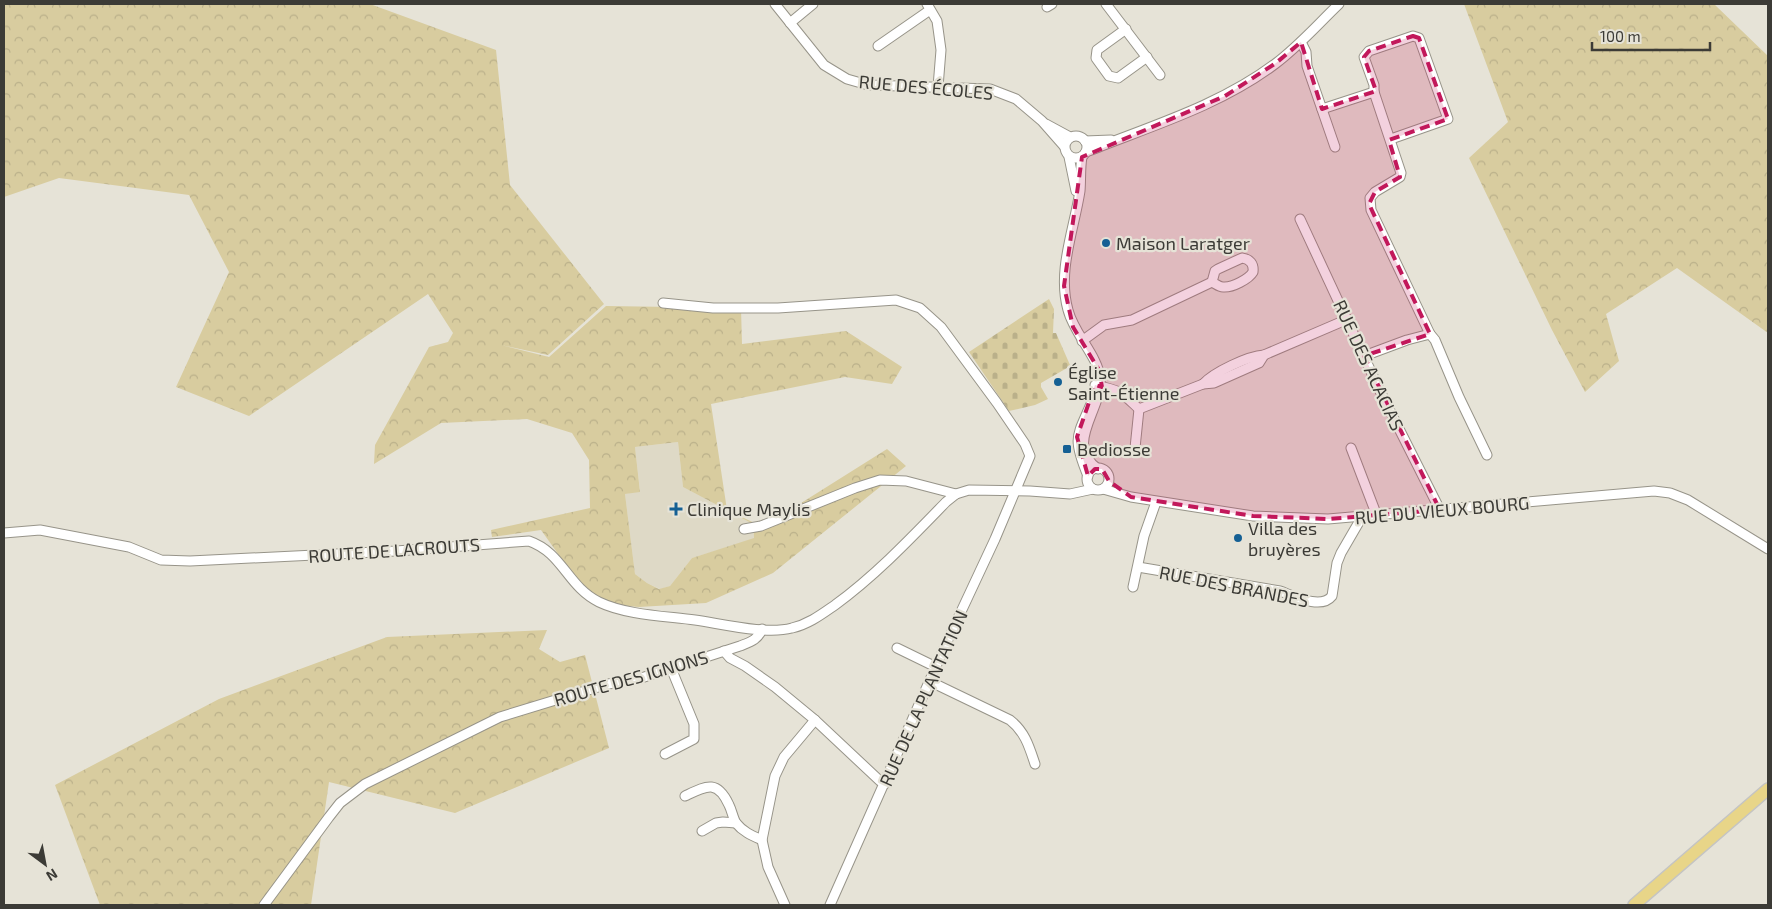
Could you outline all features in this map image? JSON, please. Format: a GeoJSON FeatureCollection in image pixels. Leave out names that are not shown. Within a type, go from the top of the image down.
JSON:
{"type":"FeatureCollection","features":[{"type":"Feature","properties":{"kind":"main road"},"geometry":{"type":"LineString","coordinates":[[1634,905],[1768,788]]}},
{"type":"Feature","properties":{"kind":"street","name":"RUE DES ÉCOLES"},"geometry":{"type":"LineString","coordinates":[[776,4],[824,65],[847,80],[868,85],[990,89],[1016,99],[1042,121],[1064,146]]}},
{"type":"Feature","properties":{"kind":"street"},"geometry":{"type":"LineString","coordinates":[[790,22],[814,4]]}},
{"type":"Feature","properties":{"kind":"street"},"geometry":{"type":"LineString","coordinates":[[1106,4],[1160,75]]}},
{"type":"Feature","properties":{"kind":"street"},"geometry":{"type":"LineString","coordinates":[[1069,157],[1074,158],[1084,155],[1224,96],[1257,77],[1276,63],[1301,42],[1339,4]]}},
{"type":"Feature","properties":{"kind":"street"},"geometry":{"type":"LineString","coordinates":[[878,46],[929,7],[937,21],[942,50],[938,87]]}},
{"type":"Feature","properties":{"kind":"street"},"geometry":{"type":"LineString","coordinates":[[1126,30],[1097,50],[1096,58],[1109,76],[1118,78],[1147,57]]}},
{"type":"Feature","properties":{"kind":"street"},"geometry":{"type":"LineString","coordinates":[[1391,139],[1448,119],[1419,38],[1413,36],[1369,50],[1364,57],[1401,173],[1400,177],[1375,192],[1370,198],[1369,204],[1430,334],[1435,340],[1459,397],[1487,455]]}},
{"type":"Feature","properties":{"kind":"street"},"geometry":{"type":"LineString","coordinates":[[1301,42],[1306,52],[1307,66],[1335,147]]}},
{"type":"Feature","properties":{"kind":"street"},"geometry":{"type":"LineString","coordinates":[[1322,109],[1374,92]]}},
{"type":"Feature","properties":{"kind":"street","name":"RUE DES ÉCOLES"},"geometry":{"type":"LineString","coordinates":[[1042,121],[1070,137]]}},
{"type":"Feature","properties":{"kind":"street"},"geometry":{"type":"LineString","coordinates":[[1078,204],[1069,157],[1065,152],[1064,146],[1070,137],[1080,136],[1087,146],[1084,155],[1078,204],[1068,245],[1064,286],[1070,318],[1099,370],[1097,404],[1088,422],[1084,439],[1087,458],[1098,469],[1106,472],[1107,486],[1098,489],[1089,486],[1078,449],[1079,430],[1098,386]]}},
{"type":"Feature","properties":{"kind":"street"},"geometry":{"type":"LineString","coordinates":[[1085,141],[1116,140]]}},
{"type":"Feature","properties":{"kind":"street","name":"RUE DES ACACIAS"},"geometry":{"type":"LineString","coordinates":[[1300,219],[1364,356],[1440,510]]}},
{"type":"Feature","properties":{"kind":"street"},"geometry":{"type":"LineString","coordinates":[[1084,344],[1104,325],[1132,320],[1212,282]]}},
{"type":"Feature","properties":{"kind":"street","name":"RUE DE LA PLANTATION"},"geometry":{"type":"LineString","coordinates":[[663,303],[713,308],[778,308],[896,300],[920,308],[941,327],[998,402],[1025,444],[1030,456],[995,539],[929,681],[830,905]]}},
{"type":"Feature","properties":{"kind":"street"},"geometry":{"type":"LineString","coordinates":[[1139,409],[1203,384],[1214,383],[1260,363],[1264,355],[1348,319]]}},
{"type":"Feature","properties":{"kind":"street"},"geometry":{"type":"LineString","coordinates":[[1364,356],[1407,340],[1430,334]]}},
{"type":"Feature","properties":{"kind":"street"},"geometry":{"type":"LineString","coordinates":[[1098,386],[1119,390],[1139,409],[1135,448]]}},
{"type":"Feature","properties":{"kind":"street"},"geometry":{"type":"LineString","coordinates":[[1351,448],[1377,516]]}},
{"type":"Feature","properties":{"kind":"street"},"geometry":{"type":"LineString","coordinates":[[1078,492],[1092,471],[1098,469]]}},
{"type":"Feature","properties":{"kind":"street"},"geometry":{"type":"LineString","coordinates":[[744,529],[761,526],[855,488],[880,480],[906,481],[956,494]]}},
{"type":"Feature","properties":{"kind":"street"},"geometry":{"type":"LineString","coordinates":[[1108,481],[1131,497]]}},
{"type":"Feature","properties":{"kind":"street","name":"RUE DU VIEUX BOURG"},"geometry":{"type":"LineString","coordinates":[[1014,491],[1070,494],[1098,489],[1156,502],[1253,516],[1328,519],[1654,491],[1670,493],[1688,500],[1768,549]]}},
{"type":"Feature","properties":{"kind":"street"},"geometry":{"type":"LineString","coordinates":[[762,629],[792,628],[821,615],[872,575],[956,494],[969,490],[1014,491]]}},
{"type":"Feature","properties":{"kind":"street","name":"RUE DES BRANDES"},"geometry":{"type":"LineString","coordinates":[[1133,587],[1144,536],[1156,502]]}},
{"type":"Feature","properties":{"kind":"street","name":"RUE DES BRANDES"},"geometry":{"type":"LineString","coordinates":[[1138,567],[1280,591],[1295,598],[1322,603],[1329,600],[1332,596],[1337,563],[1360,517]]}},
{"type":"Feature","properties":{"kind":"street","name":"ROUTE DE LACROUTS"},"geometry":{"type":"LineString","coordinates":[[4,533],[40,530],[129,547],[161,560],[190,562],[529,542],[541,546],[551,553],[579,588],[590,597],[606,605],[668,617],[762,629]]}},
{"type":"Feature","properties":{"kind":"street","name":"ROUTE DES IGNONS"},"geometry":{"type":"LineString","coordinates":[[264,905],[340,803],[365,784],[500,717],[599,687],[635,680],[724,651],[753,641],[758,637],[762,629]]}},
{"type":"Feature","properties":{"kind":"street"},"geometry":{"type":"LineString","coordinates":[[897,648],[936,667]]}},
{"type":"Feature","properties":{"kind":"street"},"geometry":{"type":"LineString","coordinates":[[724,651],[730,658],[775,687],[816,720],[885,784]]}},
{"type":"Feature","properties":{"kind":"street"},"geometry":{"type":"LineString","coordinates":[[665,754],[694,740],[694,724],[671,668]]}},
{"type":"Feature","properties":{"kind":"street"},"geometry":{"type":"LineString","coordinates":[[929,681],[1010,720],[1019,727],[1024,734],[1035,764]]}},
{"type":"Feature","properties":{"kind":"street"},"geometry":{"type":"LineString","coordinates":[[785,905],[768,867],[762,840],[775,776],[784,757],[816,720]]}},
{"type":"Feature","properties":{"kind":"street"},"geometry":{"type":"LineString","coordinates":[[685,796],[702,787],[713,786],[720,791],[728,803],[736,823],[747,834],[762,840]]}},
{"type":"Feature","properties":{"kind":"street"},"geometry":{"type":"LineString","coordinates":[[702,831],[716,823],[736,823]]}},
{"type":"Feature","properties":{"kind":"highlighted area"},"geometry":{"type":"Polygon","coordinates":[[[1413,36],[1419,38],[1448,119],[1389,140],[1400,177],[1375,192],[1369,204],[1430,334],[1364,356],[1440,510],[1328,519],[1253,516],[1131,497],[1109,481],[1102,469],[1095,469],[1088,476],[1077,437],[1095,385],[1102,387],[1099,370],[1073,327],[1064,286],[1082,157],[1225,96],[1276,63],[1301,42],[1322,109],[1376,91],[1364,57],[1369,51],[1413,36]]]}},
{"type":"Feature","properties":{"kind":"shaded area","name":"Clinique Maylis"},"geometry":{"type":"Polygon","coordinates":[[[678,442],[683,487],[753,524],[754,539],[692,558],[670,586],[660,589],[647,583],[635,574],[625,494],[640,491],[635,447],[678,442]]]}},
{"type":"Feature","properties":{"kind":"green space"},"geometry":{"type":"Polygon","coordinates":[[[4,4],[370,4],[496,50],[510,185],[604,304],[548,355],[501,345],[549,357],[606,306],[741,308],[742,344],[846,331],[902,367],[892,384],[845,377],[711,404],[727,510],[763,527],[887,449],[906,466],[773,573],[706,603],[639,607],[607,604],[581,586],[541,530],[492,537],[491,530],[590,508],[589,460],[572,433],[527,419],[441,423],[374,464],[375,445],[429,347],[448,342],[453,333],[428,294],[249,416],[176,387],[229,272],[189,195],[59,178],[4,197],[4,4]],[[678,442],[635,447],[640,492],[625,494],[635,574],[659,589],[670,586],[692,558],[754,538],[753,524],[683,487],[678,442]]]}},
{"type":"Feature","properties":{"kind":"green space"},"geometry":{"type":"Polygon","coordinates":[[[1464,4],[1714,4],[1768,56],[1768,333],[1677,268],[1606,314],[1619,361],[1585,392],[1552,330],[1469,158],[1508,122],[1464,4]]]}},
{"type":"Feature","properties":{"kind":"green space"},"geometry":{"type":"Polygon","coordinates":[[[1049,299],[1054,309],[1053,333],[1056,333],[1070,365],[1041,383],[1041,387],[1048,399],[1035,405],[1009,411],[969,352],[1049,299]]]}},
{"type":"Feature","properties":{"kind":"green space"},"geometry":{"type":"Polygon","coordinates":[[[547,630],[539,649],[560,662],[585,655],[609,748],[455,813],[329,782],[311,905],[100,905],[55,785],[219,699],[387,637],[547,630]]]}},
{"type":"Feature","properties":{"kind":"place","name":"Maison Laratger"},"geometry":{"type":"Point","coordinates":[1106,243]}},
{"type":"Feature","properties":{"kind":"place","name":"Église Saint-Étienne"},"geometry":{"type":"Point","coordinates":[1058,382]}},
{"type":"Feature","properties":{"kind":"place","name":"Bediosse"},"geometry":{"type":"Point","coordinates":[1067,449]}},
{"type":"Feature","properties":{"kind":"place","name":"Clinique Maylis"},"geometry":{"type":"Point","coordinates":[676,509]}},
{"type":"Feature","properties":{"kind":"place","name":"Villa des bruyères"},"geometry":{"type":"Point","coordinates":[1238,538]}}]}
